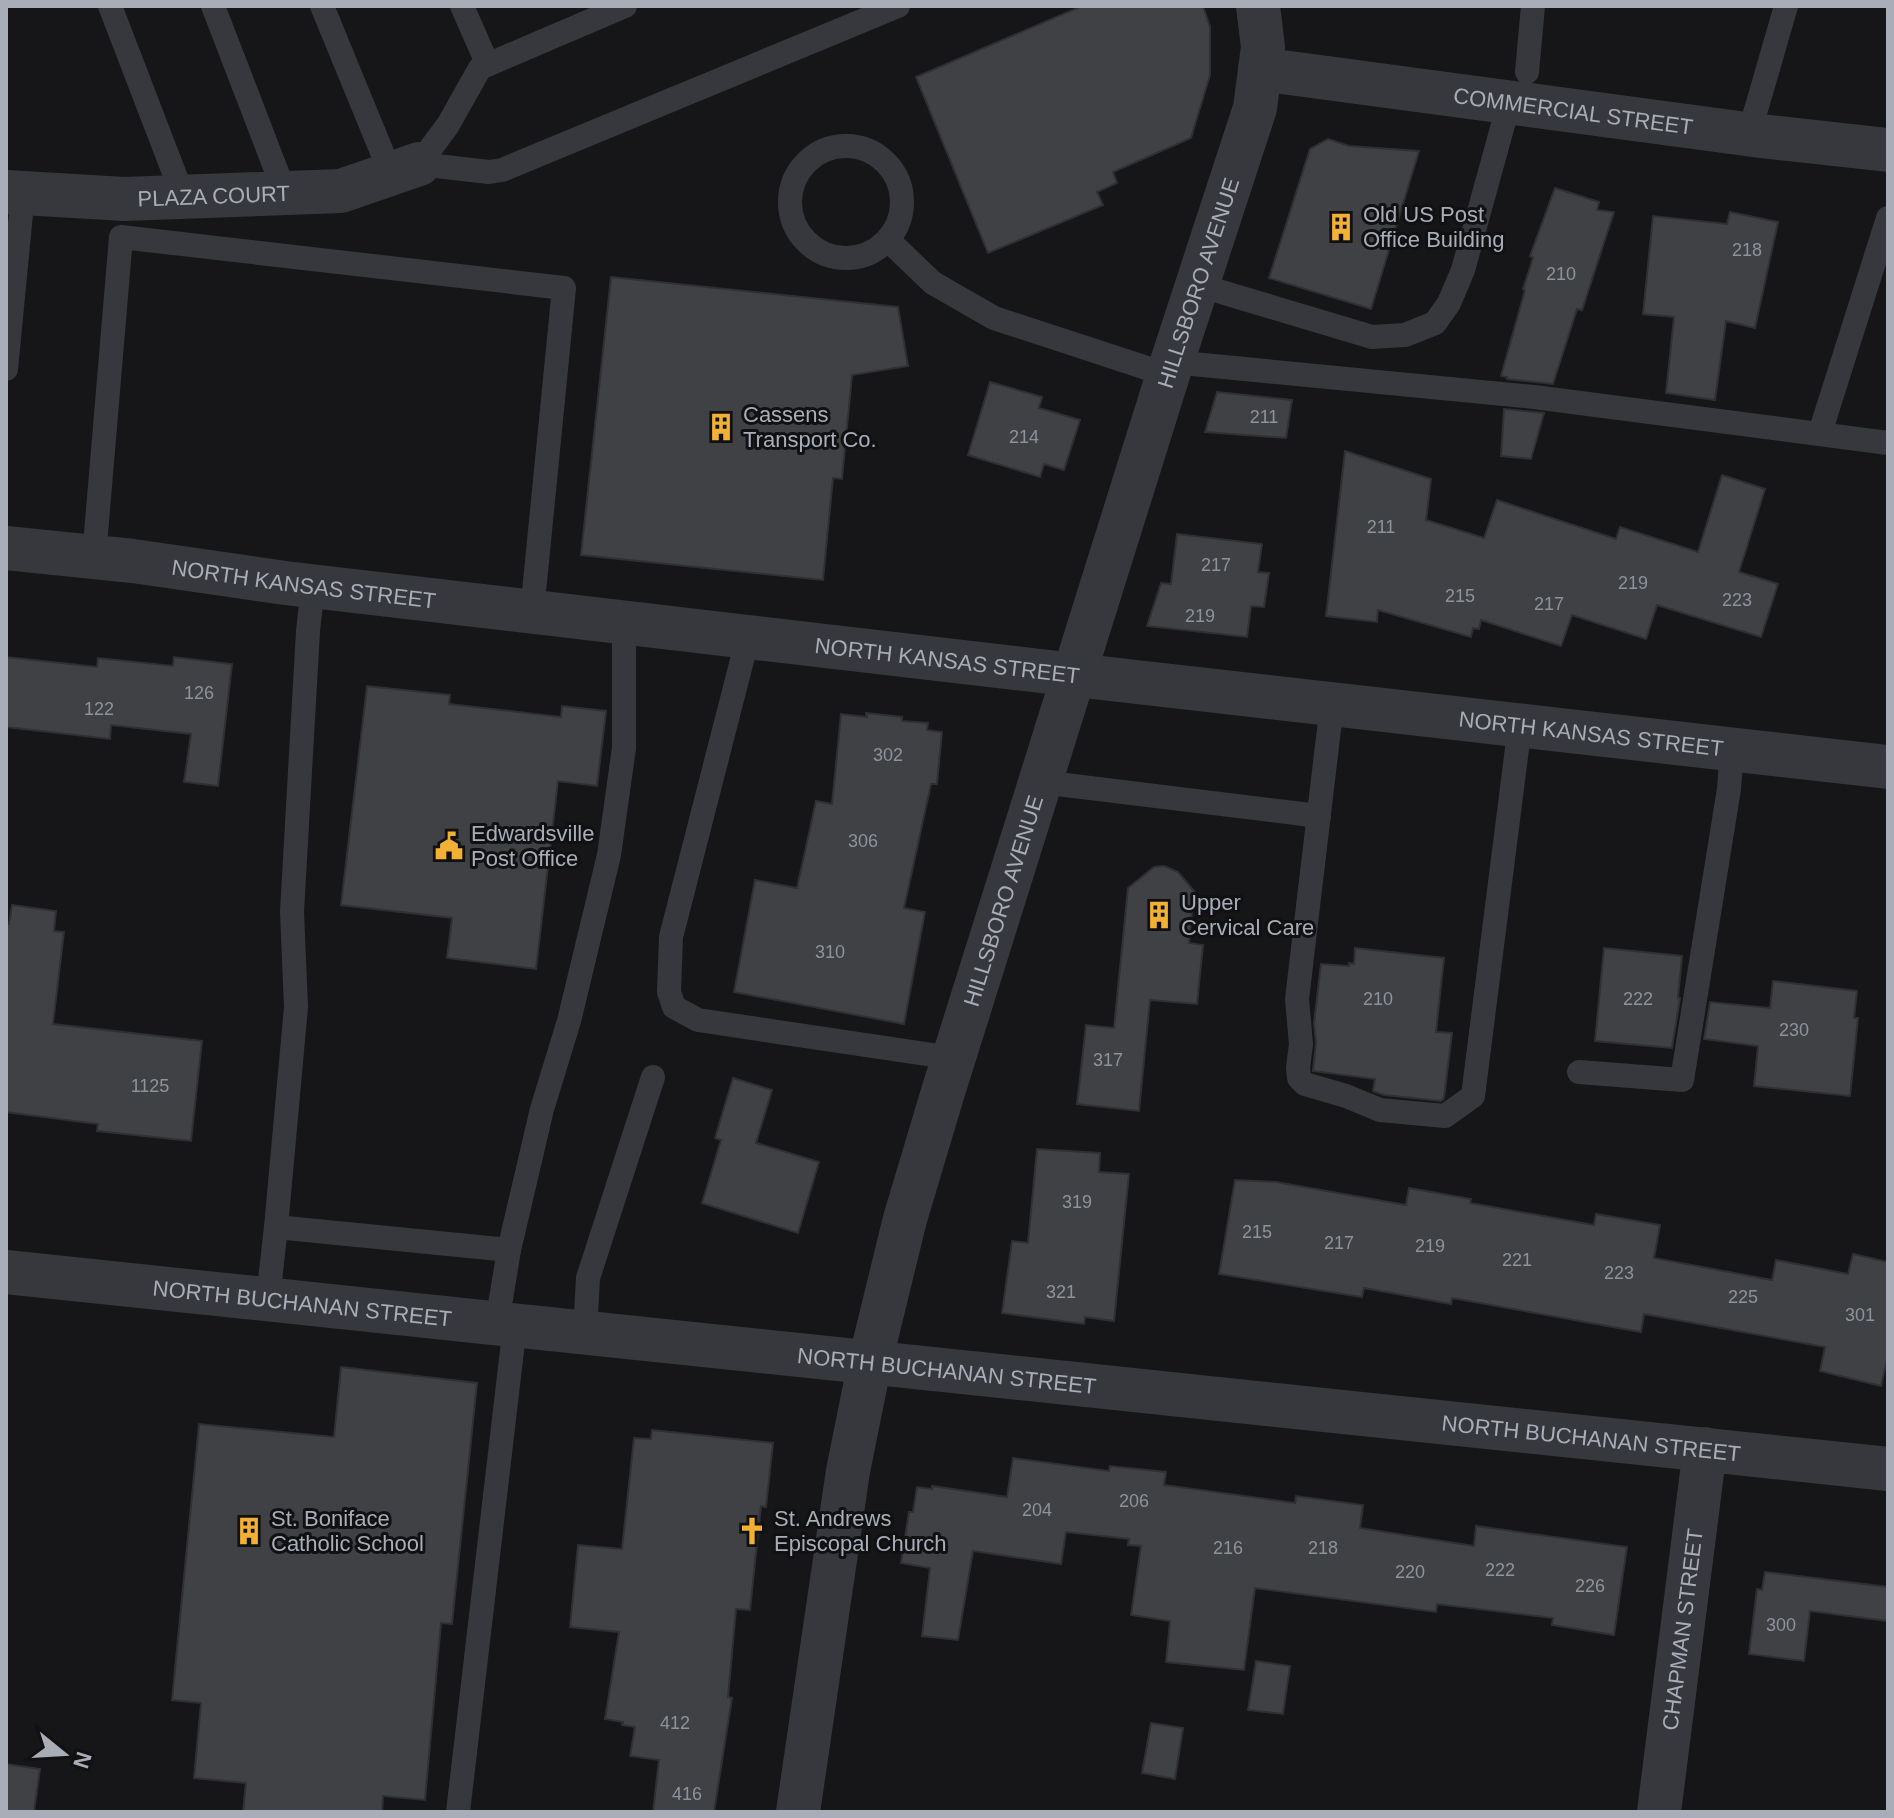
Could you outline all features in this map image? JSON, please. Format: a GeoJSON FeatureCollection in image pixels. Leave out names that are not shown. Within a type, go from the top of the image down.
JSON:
{"type":"FeatureCollection","features":[{"type":"Feature","properties":{"kind":"street","name":"HILLSBORO AVENUE"},"geometry":{"type":"LineString","coordinates":[[798,1812],[848,1471],[870,1362],[905,1219],[1170,369],[1255,108],[1263,47],[1258,6]]}},
{"type":"Feature","properties":{"kind":"street","name":"COMMERCIAL STREET"},"geometry":{"type":"LineString","coordinates":[[1260,69],[1518,88],[1749,134],[1888,150]]}},
{"type":"Feature","properties":{"kind":"street","name":"PLAZA COURT"},"geometry":{"type":"LineString","coordinates":[[15,193],[122,218],[183,196],[341,191],[405,169]]}},
{"type":"Feature","properties":{"kind":"street","name":"NORTH KANSAS STREET"},"geometry":{"type":"LineString","coordinates":[[6,548],[532,612],[1888,767]]}},
{"type":"Feature","properties":{"kind":"street","name":"NORTH BUCHANAN STREET"},"geometry":{"type":"LineString","coordinates":[[6,1272],[1888,1469]]}},
{"type":"Feature","properties":{"kind":"street","name":"CHAPMAN STREET"},"geometry":{"type":"LineString","coordinates":[[1659,1812],[1705,1449]]}},
{"type":"Feature","properties":{"kind":"lane"},"geometry":{"type":"LineString","coordinates":[[110,6],[183,196]]}},
{"type":"Feature","properties":{"kind":"lane"},"geometry":{"type":"LineString","coordinates":[[213,6],[285,193]]}},
{"type":"Feature","properties":{"kind":"lane"},"geometry":{"type":"LineString","coordinates":[[322,6],[405,169]]}},
{"type":"Feature","properties":{"kind":"lane"},"geometry":{"type":"LineString","coordinates":[[462,6],[487,63]]}},
{"type":"Feature","properties":{"kind":"lane"},"geometry":{"type":"LineString","coordinates":[[405,169],[448,125],[480,68],[625,6]]}},
{"type":"Feature","properties":{"kind":"lane"},"geometry":{"type":"LineString","coordinates":[[405,169],[502,170],[898,6]]}},
{"type":"Feature","properties":{"kind":"lane"},"geometry":{"type":"LineString","coordinates":[[1198,285],[1372,337],[1405,335],[1435,323],[1449,303],[1463,270],[1518,88],[1533,6]]}},
{"type":"Feature","properties":{"kind":"lane"},"geometry":{"type":"LineString","coordinates":[[1749,134],[1786,6]]}},
{"type":"Feature","properties":{"kind":"lane"},"geometry":{"type":"LineString","coordinates":[[842,146],[861,148],[878,155],[892,169],[900,186],[902,205],[888,240],[856,258],[838,258],[821,253],[806,243],[795,228],[790,211],[790,193],[796,175],[808,160],[824,150],[842,146]]}},
{"type":"Feature","properties":{"kind":"lane"},"geometry":{"type":"LineString","coordinates":[[6,369],[15,193]]}},
{"type":"Feature","properties":{"kind":"lane"},"geometry":{"type":"LineString","coordinates":[[94,557],[122,218],[564,288],[532,612]]}},
{"type":"Feature","properties":{"kind":"lane"},"geometry":{"type":"LineString","coordinates":[[1820,433],[1888,218]]}},
{"type":"Feature","properties":{"kind":"lane"},"geometry":{"type":"LineString","coordinates":[[888,240],[933,283],[994,318],[1170,369],[1534,397],[1888,443]]}},
{"type":"Feature","properties":{"kind":"lane"},"geometry":{"type":"LineString","coordinates":[[268,1299],[296,1007],[292,912],[313,586]]}},
{"type":"Feature","properties":{"kind":"lane"},"geometry":{"type":"LineString","coordinates":[[458,1812],[506,1324],[509,1250],[542,1109],[569,1021],[609,855],[624,748],[624,622]]}},
{"type":"Feature","properties":{"kind":"lane"},"geometry":{"type":"LineString","coordinates":[[748,637],[671,937],[668,983],[674,1007],[698,1020],[953,1058]]}},
{"type":"Feature","properties":{"kind":"lane"},"geometry":{"type":"LineString","coordinates":[[1332,704],[1297,999],[1301,1044],[1299,1078],[1305,1084],[1380,1110],[1445,1116],[1473,1096],[1520,725]]}},
{"type":"Feature","properties":{"kind":"lane"},"geometry":{"type":"LineString","coordinates":[[1579,1072],[1682,1080],[1729,789],[1732,749]]}},
{"type":"Feature","properties":{"kind":"lane"},"geometry":{"type":"LineString","coordinates":[[1041,782],[1319,816]]}},
{"type":"Feature","properties":{"kind":"lane"},"geometry":{"type":"LineString","coordinates":[[585,1332],[588,1278],[653,1077]]}},
{"type":"Feature","properties":{"kind":"lane"},"geometry":{"type":"LineString","coordinates":[[276,1227],[509,1250]]}},
{"type":"Feature","properties":{"kind":"building"},"geometry":{"type":"Polygon","coordinates":[[[1082,6],[1203,6],[1210,27],[1210,75],[1191,138],[1113,172],[1117,183],[1097,192],[1103,205],[988,253],[916,77],[1082,6]]]}},
{"type":"Feature","properties":{"kind":"building","name":"Old US Post Office Building"},"geometry":{"type":"Polygon","coordinates":[[[1328,139],[1349,146],[1419,151],[1371,309],[1269,278],[1310,149],[1328,139]]]}},
{"type":"Feature","properties":{"kind":"building"},"geometry":{"type":"Polygon","coordinates":[[[1555,188],[1599,202],[1597,210],[1614,212],[1582,310],[1577,309],[1553,384],[1507,379],[1501,376],[1533,258],[1530,256],[1555,188]]]}},
{"type":"Feature","properties":{"kind":"building"},"geometry":{"type":"Polygon","coordinates":[[[1730,212],[1778,222],[1755,328],[1726,321],[1715,400],[1666,393],[1674,317],[1643,314],[1653,216],[1727,224],[1730,212]]]}},
{"type":"Feature","properties":{"kind":"building","name":"Cassens Transport Co."},"geometry":{"type":"Polygon","coordinates":[[[611,277],[898,307],[908,366],[852,375],[842,479],[833,478],[823,580],[581,555],[611,277]]]}},
{"type":"Feature","properties":{"kind":"building"},"geometry":{"type":"Polygon","coordinates":[[[990,382],[1042,397],[1039,408],[1080,420],[1064,470],[1044,464],[1040,477],[968,455],[990,382]]]}},
{"type":"Feature","properties":{"kind":"building"},"geometry":{"type":"Polygon","coordinates":[[[1217,392],[1292,400],[1286,438],[1205,432],[1217,392]]]}},
{"type":"Feature","properties":{"kind":"building"},"geometry":{"type":"Polygon","coordinates":[[[1504,409],[1544,413],[1531,459],[1501,456],[1504,409]]]}},
{"type":"Feature","properties":{"kind":"building"},"geometry":{"type":"Polygon","coordinates":[[[1345,451],[1431,479],[1426,520],[1484,538],[1497,500],[1616,539],[1620,527],[1698,552],[1722,475],[1765,489],[1739,572],[1778,584],[1761,637],[1657,605],[1646,639],[1572,615],[1561,646],[1481,620],[1479,629],[1473,628],[1471,637],[1378,610],[1377,622],[1326,616],[1345,451]]]}},
{"type":"Feature","properties":{"kind":"building"},"geometry":{"type":"Polygon","coordinates":[[[1177,534],[1262,544],[1258,572],[1269,573],[1264,607],[1251,606],[1247,637],[1147,626],[1161,583],[1171,584],[1177,534]]]}},
{"type":"Feature","properties":{"kind":"building"},"geometry":{"type":"Polygon","coordinates":[[[6,657],[97,667],[98,658],[173,666],[174,657],[232,664],[218,786],[184,782],[191,734],[111,725],[110,739],[6,727],[6,657]]]}},
{"type":"Feature","properties":{"kind":"building","name":"Edwardsville Post Office"},"geometry":{"type":"Polygon","coordinates":[[[367,686],[450,695],[449,704],[561,717],[562,706],[606,711],[597,786],[558,781],[536,969],[447,958],[452,918],[341,905],[367,686]]]}},
{"type":"Feature","properties":{"kind":"building"},"geometry":{"type":"Polygon","coordinates":[[[866,713],[928,723],[927,730],[942,732],[937,784],[931,784],[904,908],[925,912],[904,1024],[734,992],[755,880],[797,888],[816,801],[832,804],[841,714],[867,717],[866,713]]]}},
{"type":"Feature","properties":{"kind":"building"},"geometry":{"type":"Polygon","coordinates":[[[1164,866],[1178,872],[1194,891],[1189,943],[1203,945],[1197,1004],[1150,1000],[1139,1111],[1077,1104],[1086,1025],[1114,1028],[1128,888],[1154,867],[1164,866]]]}},
{"type":"Feature","properties":{"kind":"building"},"geometry":{"type":"Polygon","coordinates":[[[12,905],[56,911],[54,931],[64,932],[53,1024],[202,1041],[191,1141],[97,1131],[98,1124],[6,1112],[6,924],[9,924],[12,905]]]}},
{"type":"Feature","properties":{"kind":"building"},"geometry":{"type":"Polygon","coordinates":[[[1355,948],[1444,958],[1436,1032],[1452,1033],[1444,1098],[1441,1101],[1384,1095],[1373,1091],[1375,1079],[1313,1071],[1316,1043],[1314,1023],[1321,964],[1354,964],[1355,948]]]}},
{"type":"Feature","properties":{"kind":"building"},"geometry":{"type":"Polygon","coordinates":[[[1604,948],[1682,956],[1680,998],[1672,1048],[1595,1041],[1604,948]]]}},
{"type":"Feature","properties":{"kind":"building"},"geometry":{"type":"Polygon","coordinates":[[[1773,981],[1857,991],[1854,1018],[1858,1018],[1850,1096],[1754,1086],[1758,1046],[1704,1039],[1710,1002],[1770,1008],[1773,981]]]}},
{"type":"Feature","properties":{"kind":"building"},"geometry":{"type":"Polygon","coordinates":[[[733,1078],[772,1090],[756,1143],[819,1162],[798,1233],[702,1203],[721,1140],[715,1138],[733,1078]]]}},
{"type":"Feature","properties":{"kind":"building"},"geometry":{"type":"Polygon","coordinates":[[[1037,1149],[1100,1153],[1099,1172],[1129,1174],[1114,1321],[1085,1317],[1084,1324],[1002,1313],[1012,1241],[1028,1243],[1037,1149]]]}},
{"type":"Feature","properties":{"kind":"building"},"geometry":{"type":"Polygon","coordinates":[[[1235,1180],[1276,1182],[1406,1205],[1409,1188],[1471,1199],[1470,1203],[1594,1225],[1596,1214],[1660,1225],[1654,1258],[1772,1280],[1776,1260],[1848,1274],[1853,1254],[1888,1262],[1888,1355],[1881,1386],[1820,1371],[1825,1347],[1644,1314],[1641,1332],[1452,1298],[1451,1304],[1364,1288],[1362,1297],[1219,1274],[1235,1180]]]}},
{"type":"Feature","properties":{"kind":"building","name":"St. Boniface Catholic School"},"geometry":{"type":"Polygon","coordinates":[[[341,1367],[477,1383],[452,1624],[441,1623],[425,1800],[383,1796],[382,1812],[243,1812],[246,1783],[194,1778],[201,1703],[172,1700],[199,1424],[334,1437],[341,1367]]]}},
{"type":"Feature","properties":{"kind":"building"},"geometry":{"type":"Polygon","coordinates":[[[652,1430],[773,1443],[766,1507],[761,1506],[750,1610],[736,1609],[728,1697],[732,1698],[714,1812],[653,1812],[659,1760],[630,1756],[635,1727],[605,1719],[619,1632],[570,1627],[578,1545],[622,1549],[634,1438],[651,1439],[652,1430]]]}},
{"type":"Feature","properties":{"kind":"building"},"geometry":{"type":"Polygon","coordinates":[[[1013,1458],[1109,1471],[1110,1466],[1166,1472],[1164,1485],[1295,1503],[1296,1496],[1363,1505],[1360,1528],[1474,1546],[1476,1526],[1627,1547],[1614,1635],[1552,1625],[1553,1618],[1437,1604],[1436,1612],[1255,1588],[1244,1670],[1166,1662],[1170,1621],[1131,1615],[1141,1546],[1128,1545],[1129,1539],[1066,1532],[1061,1564],[973,1551],[958,1640],[922,1636],[930,1568],[901,1563],[909,1512],[913,1512],[917,1487],[932,1489],[932,1486],[1007,1497],[1013,1458]]]}},
{"type":"Feature","properties":{"kind":"building"},"geometry":{"type":"Polygon","coordinates":[[[1765,1572],[1888,1587],[1888,1621],[1810,1611],[1804,1661],[1749,1654],[1757,1589],[1762,1590],[1765,1572]]]}},
{"type":"Feature","properties":{"kind":"building"},"geometry":{"type":"Polygon","coordinates":[[[1256,1661],[1290,1666],[1283,1714],[1248,1710],[1256,1661]]]}},
{"type":"Feature","properties":{"kind":"building"},"geometry":{"type":"Polygon","coordinates":[[[1151,1723],[1183,1728],[1175,1779],[1142,1773],[1151,1723]]]}},
{"type":"Feature","properties":{"kind":"building"},"geometry":{"type":"Polygon","coordinates":[[[6,1764],[40,1769],[34,1812],[6,1812],[6,1764]]]}},
{"type":"Feature","properties":{"kind":"place","name":"Old US Post Office Building"},"geometry":{"type":"Point","coordinates":[1341,227]}},
{"type":"Feature","properties":{"kind":"place","name":"Cassens Transport Co."},"geometry":{"type":"Point","coordinates":[721,427]}},
{"type":"Feature","properties":{"kind":"place","name":"Edwardsville Post Office"},"geometry":{"type":"Point","coordinates":[449,846]}},
{"type":"Feature","properties":{"kind":"place","name":"Upper Cervical Care"},"geometry":{"type":"Point","coordinates":[1159,915]}},
{"type":"Feature","properties":{"kind":"place","name":"St. Boniface Catholic School"},"geometry":{"type":"Point","coordinates":[249,1531]}},
{"type":"Feature","properties":{"kind":"place","name":"St. Andrews Episcopal Church"},"geometry":{"type":"Point","coordinates":[752,1531]}}]}
